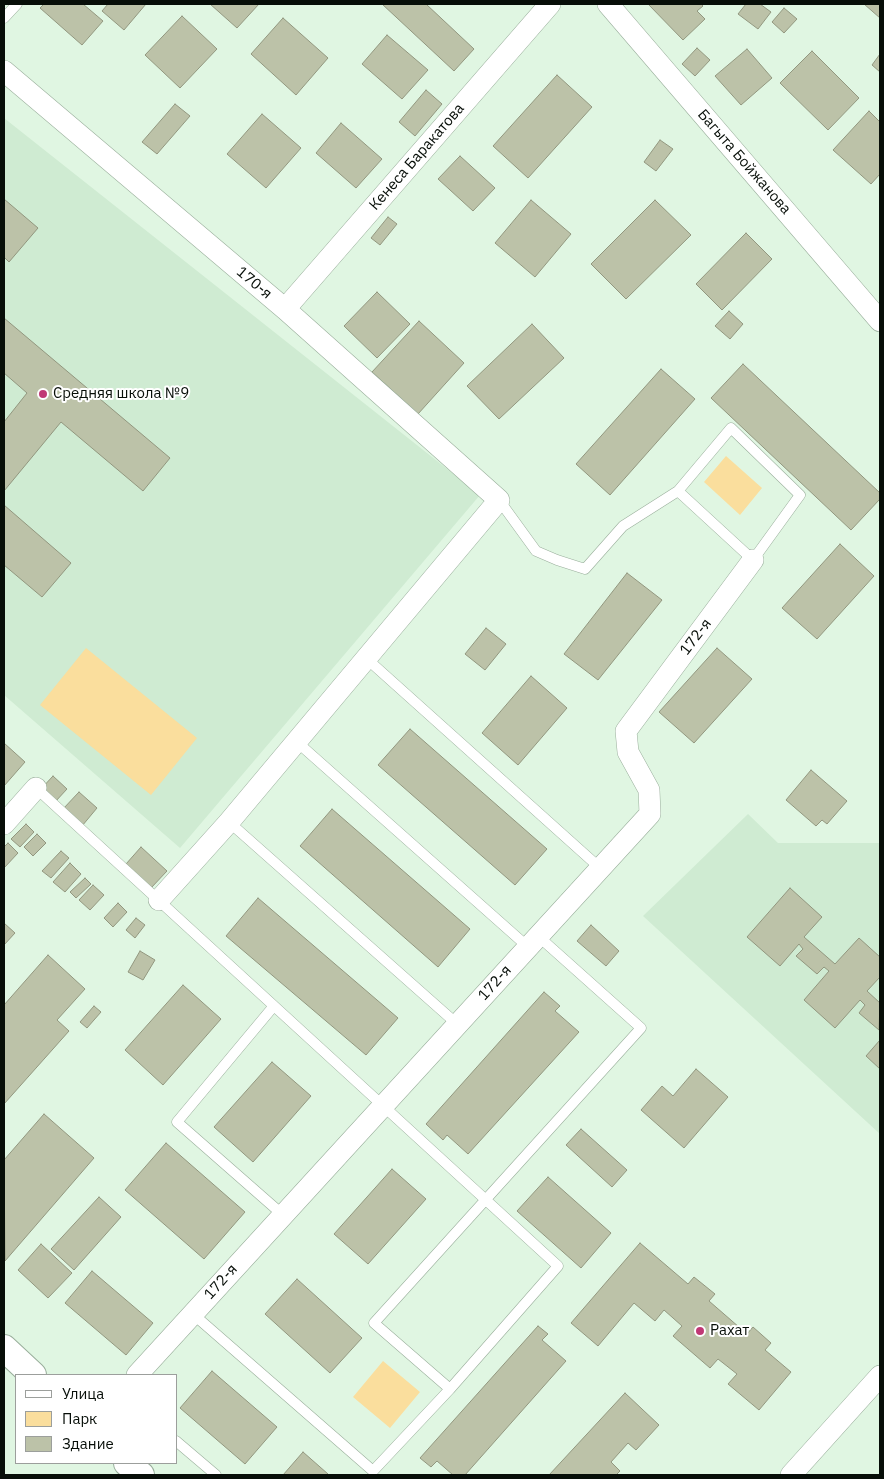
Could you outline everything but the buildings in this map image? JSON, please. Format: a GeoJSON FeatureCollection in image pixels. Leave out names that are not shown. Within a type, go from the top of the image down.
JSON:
{"type":"FeatureCollection","features":[{"type":"Feature","properties":{"kind":"street","name":"Кенеса Баракатова"},"geometry":{"type":"LineString","coordinates":[[285,309],[550,4]]}},
{"type":"Feature","properties":{"kind":"street","name":"Багыта Бойжанова"},"geometry":{"type":"LineString","coordinates":[[608,4],[880,321]]}},
{"type":"Feature","properties":{"kind":"street","name":"170-я"},"geometry":{"type":"LineString","coordinates":[[4,71],[285,309],[499,500]]}},
{"type":"Feature","properties":{"kind":"street"},"geometry":{"type":"LineString","coordinates":[[158,900],[229,822],[368,659],[499,500]]}},
{"type":"Feature","properties":{"kind":"street","name":"172-я"},"geometry":{"type":"LineString","coordinates":[[138,1374],[650,814],[648,790],[628,752],[626,731],[753,560]]}},
{"type":"Feature","properties":{"kind":"street"},"geometry":{"type":"LineString","coordinates":[[4,824],[36,788]]}},
{"type":"Feature","properties":{"kind":"street"},"geometry":{"type":"LineString","coordinates":[[4,1348],[32,1374]]}},
{"type":"Feature","properties":{"kind":"street"},"geometry":{"type":"LineString","coordinates":[[791,1475],[880,1376]]}},
{"type":"Feature","properties":{"kind":"street"},"geometry":{"type":"LineString","coordinates":[[128,1464],[141,1475]]}},
{"type":"Feature","properties":{"kind":"lane"},"geometry":{"type":"LineString","coordinates":[[4,18],[17,4]]}},
{"type":"Feature","properties":{"kind":"lane"},"geometry":{"type":"LineString","coordinates":[[499,500],[536,551],[585,569],[623,526],[678,491],[731,428],[800,495],[753,560],[678,491]]}},
{"type":"Feature","properties":{"kind":"lane"},"geometry":{"type":"LineString","coordinates":[[368,659],[600,868]]}},
{"type":"Feature","properties":{"kind":"lane"},"geometry":{"type":"LineString","coordinates":[[297,742],[533,941],[641,1028],[374,1323],[450,1390]]}},
{"type":"Feature","properties":{"kind":"lane"},"geometry":{"type":"LineString","coordinates":[[36,788],[484,1201],[558,1266],[376,1473],[192,1314]]}},
{"type":"Feature","properties":{"kind":"lane"},"geometry":{"type":"LineString","coordinates":[[229,822],[457,1024]]}},
{"type":"Feature","properties":{"kind":"lane"},"geometry":{"type":"LineString","coordinates":[[273,1007],[177,1122],[283,1215]]}},
{"type":"Feature","properties":{"kind":"lane"},"geometry":{"type":"LineString","coordinates":[[178,1444],[216,1475]]}},
{"type":"Feature","properties":{"kind":"shaded area"},"geometry":{"type":"Polygon","coordinates":[[[4,118],[480,495],[180,848],[4,695],[4,118]]]}},
{"type":"Feature","properties":{"kind":"shaded area"},"geometry":{"type":"Polygon","coordinates":[[[748,814],[778,843],[880,843],[880,1134],[643,916],[748,814]]]}},
{"type":"Feature","properties":{"kind":"green space"},"geometry":{"type":"Polygon","coordinates":[[[726,456],[762,488],[740,515],[704,482],[726,456]]]}},
{"type":"Feature","properties":{"kind":"green space"},"geometry":{"type":"Polygon","coordinates":[[[86,648],[197,738],[151,795],[40,705],[86,648]]]}},
{"type":"Feature","properties":{"kind":"green space"},"geometry":{"type":"Polygon","coordinates":[[[383,1361],[420,1392],[390,1428],[353,1397],[383,1361]]]}},
{"type":"Feature","properties":{"kind":"place","name":"Средняя школа №9"},"geometry":{"type":"Point","coordinates":[43,394]}},
{"type":"Feature","properties":{"kind":"place","name":"Рахат"},"geometry":{"type":"Point","coordinates":[700,1331]}}]}
